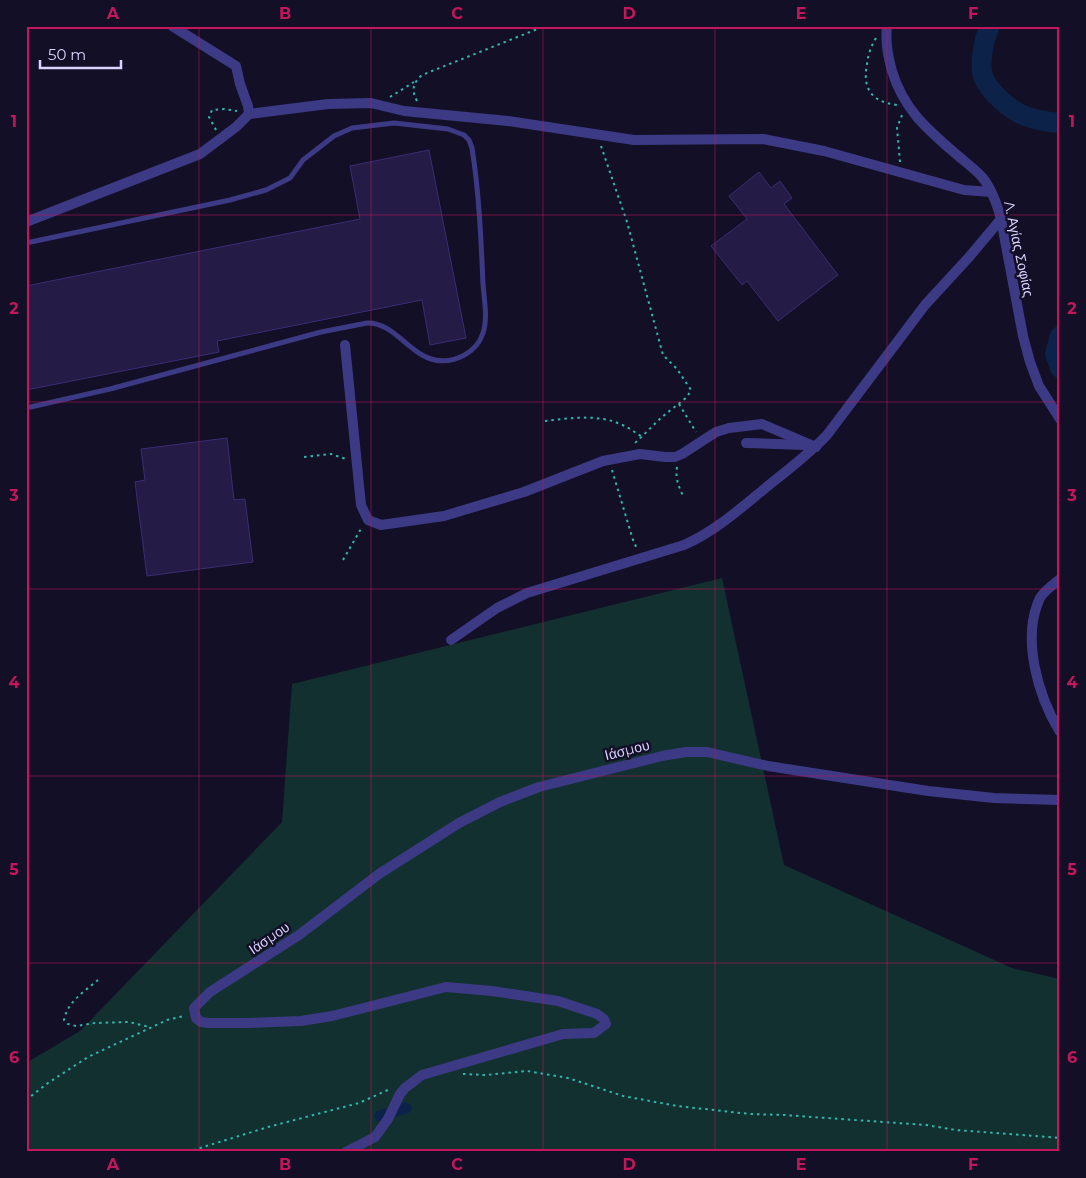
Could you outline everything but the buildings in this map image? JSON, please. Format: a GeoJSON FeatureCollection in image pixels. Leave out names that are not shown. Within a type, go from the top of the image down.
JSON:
{"type":"FeatureCollection","features":[{"type":"Feature","properties":{"kind":"street"},"geometry":{"type":"LineString","coordinates":[[26,222],[200,154],[231,131],[248,114],[248,106],[236,66],[172,26]]}},
{"type":"Feature","properties":{"kind":"street","name":"Λ. Αγίας Σοφίας"},"geometry":{"type":"LineString","coordinates":[[887,26],[886,35],[889,61],[897,86],[908,106],[916,118],[928,130],[983,178],[991,192],[1002,218],[1023,336],[1030,362],[1040,386],[1060,419]]}},
{"type":"Feature","properties":{"kind":"street"},"geometry":{"type":"LineString","coordinates":[[248,114],[262,114],[328,104],[363,103],[404,111],[499,120],[634,140],[763,139],[824,151],[964,190],[991,192]]}},
{"type":"Feature","properties":{"kind":"street"},"geometry":{"type":"LineString","coordinates":[[451,640],[497,608],[527,593],[678,548],[702,537],[813,446],[842,418],[896,341],[925,305],[1002,218]]}},
{"type":"Feature","properties":{"kind":"street"},"geometry":{"type":"LineString","coordinates":[[346,345],[361,505],[368,520],[380,525],[444,516],[524,492],[574,472],[624,456],[640,454],[665,457],[679,455],[716,432],[729,428],[762,424],[813,446]]}},
{"type":"Feature","properties":{"kind":"street"},"geometry":{"type":"LineString","coordinates":[[746,443],[813,446]]}},
{"type":"Feature","properties":{"kind":"street"},"geometry":{"type":"LineString","coordinates":[[1060,579],[1041,596],[1031,638],[1032,653],[1038,677],[1053,721],[1060,732]]}},
{"type":"Feature","properties":{"kind":"street","name":"Ιάσμου"},"geometry":{"type":"LineString","coordinates":[[194,1013],[194,1008],[210,992],[299,935],[379,874],[459,823],[500,802],[539,788],[634,763],[686,752],[707,752],[768,766],[928,791],[994,798],[1060,800]]}},
{"type":"Feature","properties":{"kind":"street"},"geometry":{"type":"LineString","coordinates":[[194,1013],[201,1022],[210,1023],[300,1021],[332,1016],[446,987],[558,1000],[584,1008],[604,1019],[606,1024],[594,1033],[563,1034],[422,1075],[405,1088],[396,1100],[388,1119],[375,1137],[346,1152]]}},
{"type":"Feature","properties":{"kind":"lane"},"geometry":{"type":"LineString","coordinates":[[26,243],[248,196],[266,190],[290,178],[303,160],[334,136],[352,128],[379,124],[406,124],[448,129],[458,131],[469,140],[473,155],[479,212],[485,324],[481,338],[471,351],[454,359],[436,360],[419,353],[379,324],[366,323],[321,332],[110,390],[26,408]]}},
{"type":"Feature","properties":{"kind":"path"},"geometry":{"type":"LineString","coordinates":[[378,105],[415,82],[422,75],[545,26]]}},
{"type":"Feature","properties":{"kind":"path"},"geometry":{"type":"LineString","coordinates":[[879,34],[873,42],[868,57],[865,74],[866,87],[875,98],[888,104],[908,106],[901,116],[897,128],[901,172]]}},
{"type":"Feature","properties":{"kind":"path"},"geometry":{"type":"LineString","coordinates":[[415,82],[413,91],[416,100],[427,113]]}},
{"type":"Feature","properties":{"kind":"path"},"geometry":{"type":"LineString","coordinates":[[231,131],[222,132],[215,130],[209,117],[212,110],[224,109],[248,114]]}},
{"type":"Feature","properties":{"kind":"path"},"geometry":{"type":"LineString","coordinates":[[595,134],[627,222],[663,355],[677,370],[691,390],[687,397],[662,417],[624,456]]}},
{"type":"Feature","properties":{"kind":"path"},"geometry":{"type":"LineString","coordinates":[[679,404],[702,440]]}},
{"type":"Feature","properties":{"kind":"path"},"geometry":{"type":"LineString","coordinates":[[545,422],[561,419],[604,419],[620,424],[642,437]]}},
{"type":"Feature","properties":{"kind":"path"},"geometry":{"type":"LineString","coordinates":[[304,457],[331,454],[358,465]]}},
{"type":"Feature","properties":{"kind":"path"},"geometry":{"type":"LineString","coordinates":[[679,455],[675,475],[684,498]]}},
{"type":"Feature","properties":{"kind":"path"},"geometry":{"type":"LineString","coordinates":[[609,460],[633,540],[638,552],[646,557]]}},
{"type":"Feature","properties":{"kind":"path"},"geometry":{"type":"LineString","coordinates":[[343,560],[353,540],[368,520]]}},
{"type":"Feature","properties":{"kind":"path"},"geometry":{"type":"LineString","coordinates":[[98,980],[74,1000],[65,1012],[64,1020],[68,1024],[76,1026],[95,1023],[130,1022],[150,1028]]}},
{"type":"Feature","properties":{"kind":"path"},"geometry":{"type":"LineString","coordinates":[[26,1100],[48,1083],[88,1058],[167,1020],[194,1013]]}},
{"type":"Feature","properties":{"kind":"path"},"geometry":{"type":"LineString","coordinates":[[454,1066],[462,1074],[485,1075],[527,1071],[568,1078],[623,1096],[685,1107],[750,1114],[926,1126],[1060,1138]]}},
{"type":"Feature","properties":{"kind":"path"},"geometry":{"type":"LineString","coordinates":[[187,1152],[268,1127],[359,1104],[387,1090],[405,1088]]}},
{"type":"Feature","properties":{"kind":"green space"},"geometry":{"type":"Polygon","coordinates":[[[722,578],[784,865],[1012,968],[1060,979],[1060,1152],[26,1152],[26,1063],[80,1031],[282,822],[292,684],[722,578]]]}},
{"type":"Feature","properties":{"kind":"waterway"},"geometry":{"type":"LineString","coordinates":[[990,26],[982,58],[983,76],[990,88],[1013,110],[1038,120],[1060,123]]}},
{"type":"Feature","properties":{"kind":"waterway"},"geometry":{"type":"LineString","coordinates":[[1060,336],[1055,354],[1060,368]]}},
{"type":"Feature","properties":{"kind":"waterway"},"geometry":{"type":"LineString","coordinates":[[380,1116],[406,1108]]}}]}
